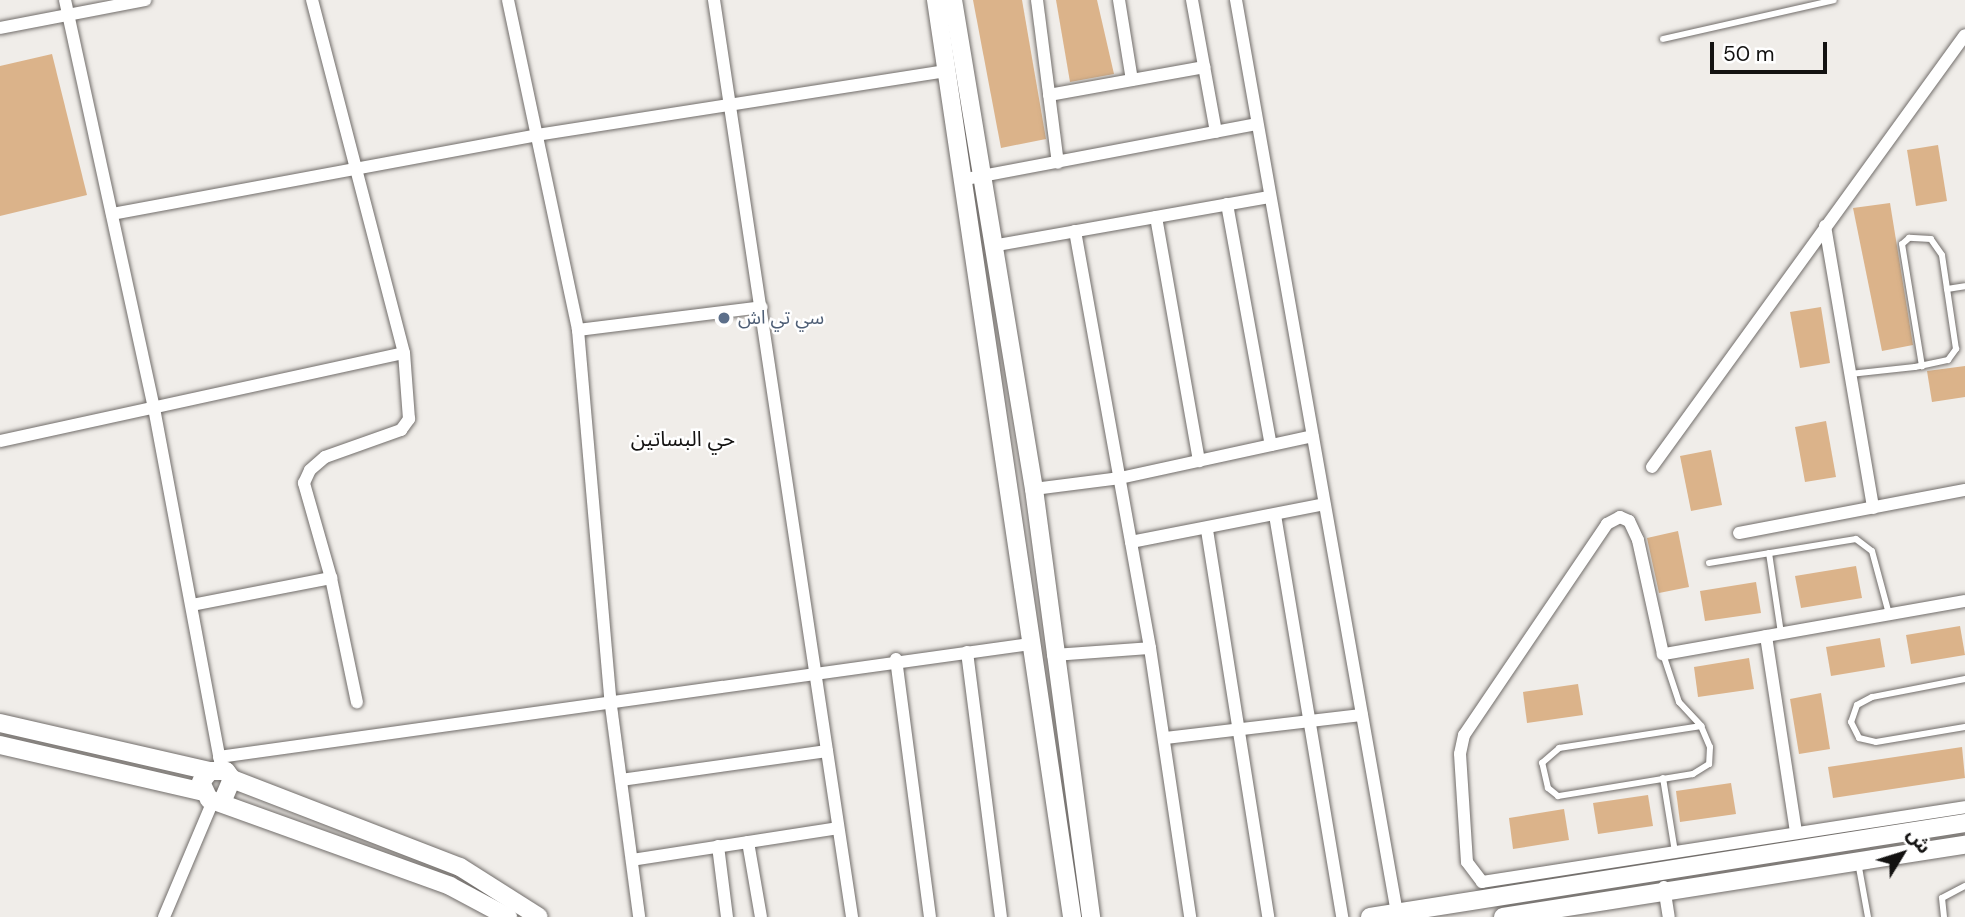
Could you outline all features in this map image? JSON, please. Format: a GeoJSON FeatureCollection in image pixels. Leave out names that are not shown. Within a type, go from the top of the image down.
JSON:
{"type":"FeatureCollection","features":[{"type":"Feature","properties":{"kind":"street"},"geometry":{"type":"LineString","coordinates":[[65,0],[154,408],[221,769],[213,798],[164,917]]}},
{"type":"Feature","properties":{"kind":"street"},"geometry":{"type":"LineString","coordinates":[[0,28],[145,0]]}},
{"type":"Feature","properties":{"kind":"street"},"geometry":{"type":"LineString","coordinates":[[312,0],[404,353],[412,401],[401,430],[325,457],[304,483],[331,578],[357,702]]}},
{"type":"Feature","properties":{"kind":"street"},"geometry":{"type":"LineString","coordinates":[[508,0],[578,330],[611,706],[639,917]]}},
{"type":"Feature","properties":{"kind":"street"},"geometry":{"type":"LineString","coordinates":[[713,0],[762,307],[852,917]]}},
{"type":"Feature","properties":{"kind":"street"},"geometry":{"type":"LineString","coordinates":[[936,0],[966,179],[1030,643],[1072,917]]}},
{"type":"Feature","properties":{"kind":"street"},"geometry":{"type":"LineString","coordinates":[[953,0],[998,245],[1034,489],[1053,655],[1091,917]]}},
{"type":"Feature","properties":{"kind":"street"},"geometry":{"type":"LineString","coordinates":[[1037,0],[1058,163]]}},
{"type":"Feature","properties":{"kind":"street"},"geometry":{"type":"LineString","coordinates":[[1119,0],[1132,80]]}},
{"type":"Feature","properties":{"kind":"street"},"geometry":{"type":"LineString","coordinates":[[1192,0],[1216,132]]}},
{"type":"Feature","properties":{"kind":"street"},"geometry":{"type":"LineString","coordinates":[[1236,0],[1397,914]]}},
{"type":"Feature","properties":{"kind":"street"},"geometry":{"type":"LineString","coordinates":[[1652,467],[1965,35]]}},
{"type":"Feature","properties":{"kind":"street"},"geometry":{"type":"LineString","coordinates":[[1049,95],[1204,67]]}},
{"type":"Feature","properties":{"kind":"street"},"geometry":{"type":"LineString","coordinates":[[112,214],[358,172],[537,135],[948,71]]}},
{"type":"Feature","properties":{"kind":"street"},"geometry":{"type":"LineString","coordinates":[[966,179],[1257,124]]}},
{"type":"Feature","properties":{"kind":"street"},"geometry":{"type":"LineString","coordinates":[[998,245],[1269,197]]}},
{"type":"Feature","properties":{"kind":"street"},"geometry":{"type":"LineString","coordinates":[[1227,204],[1271,445]]}},
{"type":"Feature","properties":{"kind":"street"},"geometry":{"type":"LineString","coordinates":[[1156,216],[1199,461]]}},
{"type":"Feature","properties":{"kind":"street"},"geometry":{"type":"LineString","coordinates":[[1825,226],[1873,508]]}},
{"type":"Feature","properties":{"kind":"street"},"geometry":{"type":"LineString","coordinates":[[1075,231],[1150,648],[1190,917]]}},
{"type":"Feature","properties":{"kind":"street"},"geometry":{"type":"LineString","coordinates":[[578,330],[762,307]]}},
{"type":"Feature","properties":{"kind":"street"},"geometry":{"type":"LineString","coordinates":[[0,441],[404,353]]}},
{"type":"Feature","properties":{"kind":"street"},"geometry":{"type":"LineString","coordinates":[[1034,489],[1119,478],[1312,436]]}},
{"type":"Feature","properties":{"kind":"street"},"geometry":{"type":"LineString","coordinates":[[1739,533],[1965,490]]}},
{"type":"Feature","properties":{"kind":"street"},"geometry":{"type":"LineString","coordinates":[[1131,542],[1207,530],[1324,504]]}},
{"type":"Feature","properties":{"kind":"street"},"geometry":{"type":"LineString","coordinates":[[1275,514],[1342,917]]}},
{"type":"Feature","properties":{"kind":"street"},"geometry":{"type":"LineString","coordinates":[[1964,822],[1796,832],[1482,882],[1467,862],[1461,768],[1464,735],[1606,524],[1620,517],[1629,521],[1638,540],[1663,654],[1965,601]]}},
{"type":"Feature","properties":{"kind":"street"},"geometry":{"type":"LineString","coordinates":[[1207,530],[1268,917]]}},
{"type":"Feature","properties":{"kind":"street"},"geometry":{"type":"LineString","coordinates":[[192,606],[331,578]]}},
{"type":"Feature","properties":{"kind":"street"},"geometry":{"type":"LineString","coordinates":[[1766,636],[1796,832]]}},
{"type":"Feature","properties":{"kind":"street"},"geometry":{"type":"LineString","coordinates":[[221,769],[896,659],[1030,643]]}},
{"type":"Feature","properties":{"kind":"street"},"geometry":{"type":"LineString","coordinates":[[1053,655],[1150,648]]}},
{"type":"Feature","properties":{"kind":"street"},"geometry":{"type":"LineString","coordinates":[[967,652],[1002,917]]}},
{"type":"Feature","properties":{"kind":"street"},"geometry":{"type":"LineString","coordinates":[[896,659],[930,917]]}},
{"type":"Feature","properties":{"kind":"street"},"geometry":{"type":"LineString","coordinates":[[1165,738],[1238,727],[1362,715]]}},
{"type":"Feature","properties":{"kind":"street"},"geometry":{"type":"LineString","coordinates":[[0,723],[221,769],[460,867],[539,917]]}},
{"type":"Feature","properties":{"kind":"street"},"geometry":{"type":"LineString","coordinates":[[0,745],[213,798],[450,886],[508,917]]}},
{"type":"Feature","properties":{"kind":"street"},"geometry":{"type":"LineString","coordinates":[[621,780],[827,751]]}},
{"type":"Feature","properties":{"kind":"street"},"geometry":{"type":"LineString","coordinates":[[213,798],[221,769]]}},
{"type":"Feature","properties":{"kind":"street"},"geometry":{"type":"LineString","coordinates":[[1370,917],[1964,822]]}},
{"type":"Feature","properties":{"kind":"street"},"geometry":{"type":"LineString","coordinates":[[632,860],[838,828]]}},
{"type":"Feature","properties":{"kind":"street"},"geometry":{"type":"LineString","coordinates":[[748,842],[761,917]]}},
{"type":"Feature","properties":{"kind":"street"},"geometry":{"type":"LineString","coordinates":[[1503,917],[1664,887],[1965,845]]}},
{"type":"Feature","properties":{"kind":"street"},"geometry":{"type":"LineString","coordinates":[[718,846],[727,917]]}},
{"type":"Feature","properties":{"kind":"street"},"geometry":{"type":"LineString","coordinates":[[1664,887],[1669,917]]}},
{"type":"Feature","properties":{"kind":"lane"},"geometry":{"type":"LineString","coordinates":[[1663,39],[1834,0]]}},
{"type":"Feature","properties":{"kind":"lane"},"geometry":{"type":"LineString","coordinates":[[1850,374],[1922,366],[1948,360],[1956,349],[1942,255],[1931,239],[1909,238],[1902,244],[1922,366]]}},
{"type":"Feature","properties":{"kind":"lane"},"geometry":{"type":"LineString","coordinates":[[1947,289],[1965,286]]}},
{"type":"Feature","properties":{"kind":"lane"},"geometry":{"type":"LineString","coordinates":[[1709,563],[1856,539],[1872,551],[1889,614]]}},
{"type":"Feature","properties":{"kind":"lane"},"geometry":{"type":"LineString","coordinates":[[1769,554],[1781,633]]}},
{"type":"Feature","properties":{"kind":"lane"},"geometry":{"type":"LineString","coordinates":[[1663,654],[1679,702],[1701,726],[1709,764],[1663,778],[1558,796],[1548,788],[1542,763],[1559,748],[1701,726]]}},
{"type":"Feature","properties":{"kind":"lane"},"geometry":{"type":"LineString","coordinates":[[1965,679],[1872,697],[1857,705],[1851,722],[1859,738],[1876,742],[1965,727]]}},
{"type":"Feature","properties":{"kind":"lane"},"geometry":{"type":"LineString","coordinates":[[1663,778],[1675,852]]}},
{"type":"Feature","properties":{"kind":"lane"},"geometry":{"type":"LineString","coordinates":[[1857,860],[1868,917]]}},
{"type":"Feature","properties":{"kind":"lane"},"geometry":{"type":"LineString","coordinates":[[1944,917],[1942,898],[1965,886]]}},
{"type":"Feature","properties":{"kind":"building"},"geometry":{"type":"Polygon","coordinates":[[[973,0],[1022,0],[1046,139],[1001,148],[973,0]]]}},
{"type":"Feature","properties":{"kind":"building"},"geometry":{"type":"Polygon","coordinates":[[[1056,0],[1097,0],[1114,74],[1070,82],[1056,0]]]}},
{"type":"Feature","properties":{"kind":"building"},"geometry":{"type":"Polygon","coordinates":[[[52,54],[87,195],[0,216],[0,66],[52,54]]]}},
{"type":"Feature","properties":{"kind":"building"},"geometry":{"type":"Polygon","coordinates":[[[1938,145],[1947,201],[1916,206],[1907,150],[1938,145]]]}},
{"type":"Feature","properties":{"kind":"building"},"geometry":{"type":"Polygon","coordinates":[[[1890,203],[1913,345],[1882,351],[1853,208],[1890,203]]]}},
{"type":"Feature","properties":{"kind":"building"},"geometry":{"type":"Polygon","coordinates":[[[1821,307],[1830,363],[1800,368],[1790,312],[1821,307]]]}},
{"type":"Feature","properties":{"kind":"building"},"geometry":{"type":"Polygon","coordinates":[[[1965,366],[1965,397],[1932,402],[1927,371],[1965,366]]]}},
{"type":"Feature","properties":{"kind":"building"},"geometry":{"type":"Polygon","coordinates":[[[1826,421],[1836,477],[1805,482],[1795,427],[1826,421]]]}},
{"type":"Feature","properties":{"kind":"building"},"geometry":{"type":"Polygon","coordinates":[[[1711,450],[1722,505],[1691,511],[1680,456],[1711,450]]]}},
{"type":"Feature","properties":{"kind":"building"},"geometry":{"type":"Polygon","coordinates":[[[1678,531],[1689,587],[1659,593],[1647,538],[1678,531]]]}},
{"type":"Feature","properties":{"kind":"building"},"geometry":{"type":"Polygon","coordinates":[[[1856,566],[1862,598],[1801,608],[1795,576],[1856,566]]]}},
{"type":"Feature","properties":{"kind":"building"},"geometry":{"type":"Polygon","coordinates":[[[1756,582],[1761,613],[1705,621],[1700,591],[1756,582]]]}},
{"type":"Feature","properties":{"kind":"building"},"geometry":{"type":"Polygon","coordinates":[[[1960,626],[1965,655],[1911,664],[1906,635],[1960,626]]]}},
{"type":"Feature","properties":{"kind":"building"},"geometry":{"type":"Polygon","coordinates":[[[1880,638],[1885,667],[1831,676],[1826,647],[1880,638]]]}},
{"type":"Feature","properties":{"kind":"building"},"geometry":{"type":"Polygon","coordinates":[[[1749,658],[1754,689],[1698,697],[1694,667],[1749,658]]]}},
{"type":"Feature","properties":{"kind":"building"},"geometry":{"type":"Polygon","coordinates":[[[1578,684],[1583,715],[1527,723],[1523,692],[1578,684]]]}},
{"type":"Feature","properties":{"kind":"building"},"geometry":{"type":"Polygon","coordinates":[[[1821,693],[1830,749],[1799,754],[1790,699],[1821,693]]]}},
{"type":"Feature","properties":{"kind":"building"},"geometry":{"type":"Polygon","coordinates":[[[1962,747],[1965,778],[1833,798],[1828,767],[1962,747]]]}},
{"type":"Feature","properties":{"kind":"building"},"geometry":{"type":"Polygon","coordinates":[[[1731,783],[1736,814],[1680,822],[1676,791],[1731,783]]]}},
{"type":"Feature","properties":{"kind":"building"},"geometry":{"type":"Polygon","coordinates":[[[1648,795],[1653,826],[1598,834],[1593,803],[1648,795]]]}},
{"type":"Feature","properties":{"kind":"building"},"geometry":{"type":"Polygon","coordinates":[[[1564,809],[1569,840],[1513,849],[1509,818],[1564,809]]]}},
{"type":"Feature","properties":{"kind":"place","name":"سي تي اش"},"geometry":{"type":"Point","coordinates":[724,318]}},
{"type":"Feature","properties":{"kind":"district","name":"حي البساتين"},"geometry":{"type":"Point","coordinates":[683,439]}}]}
